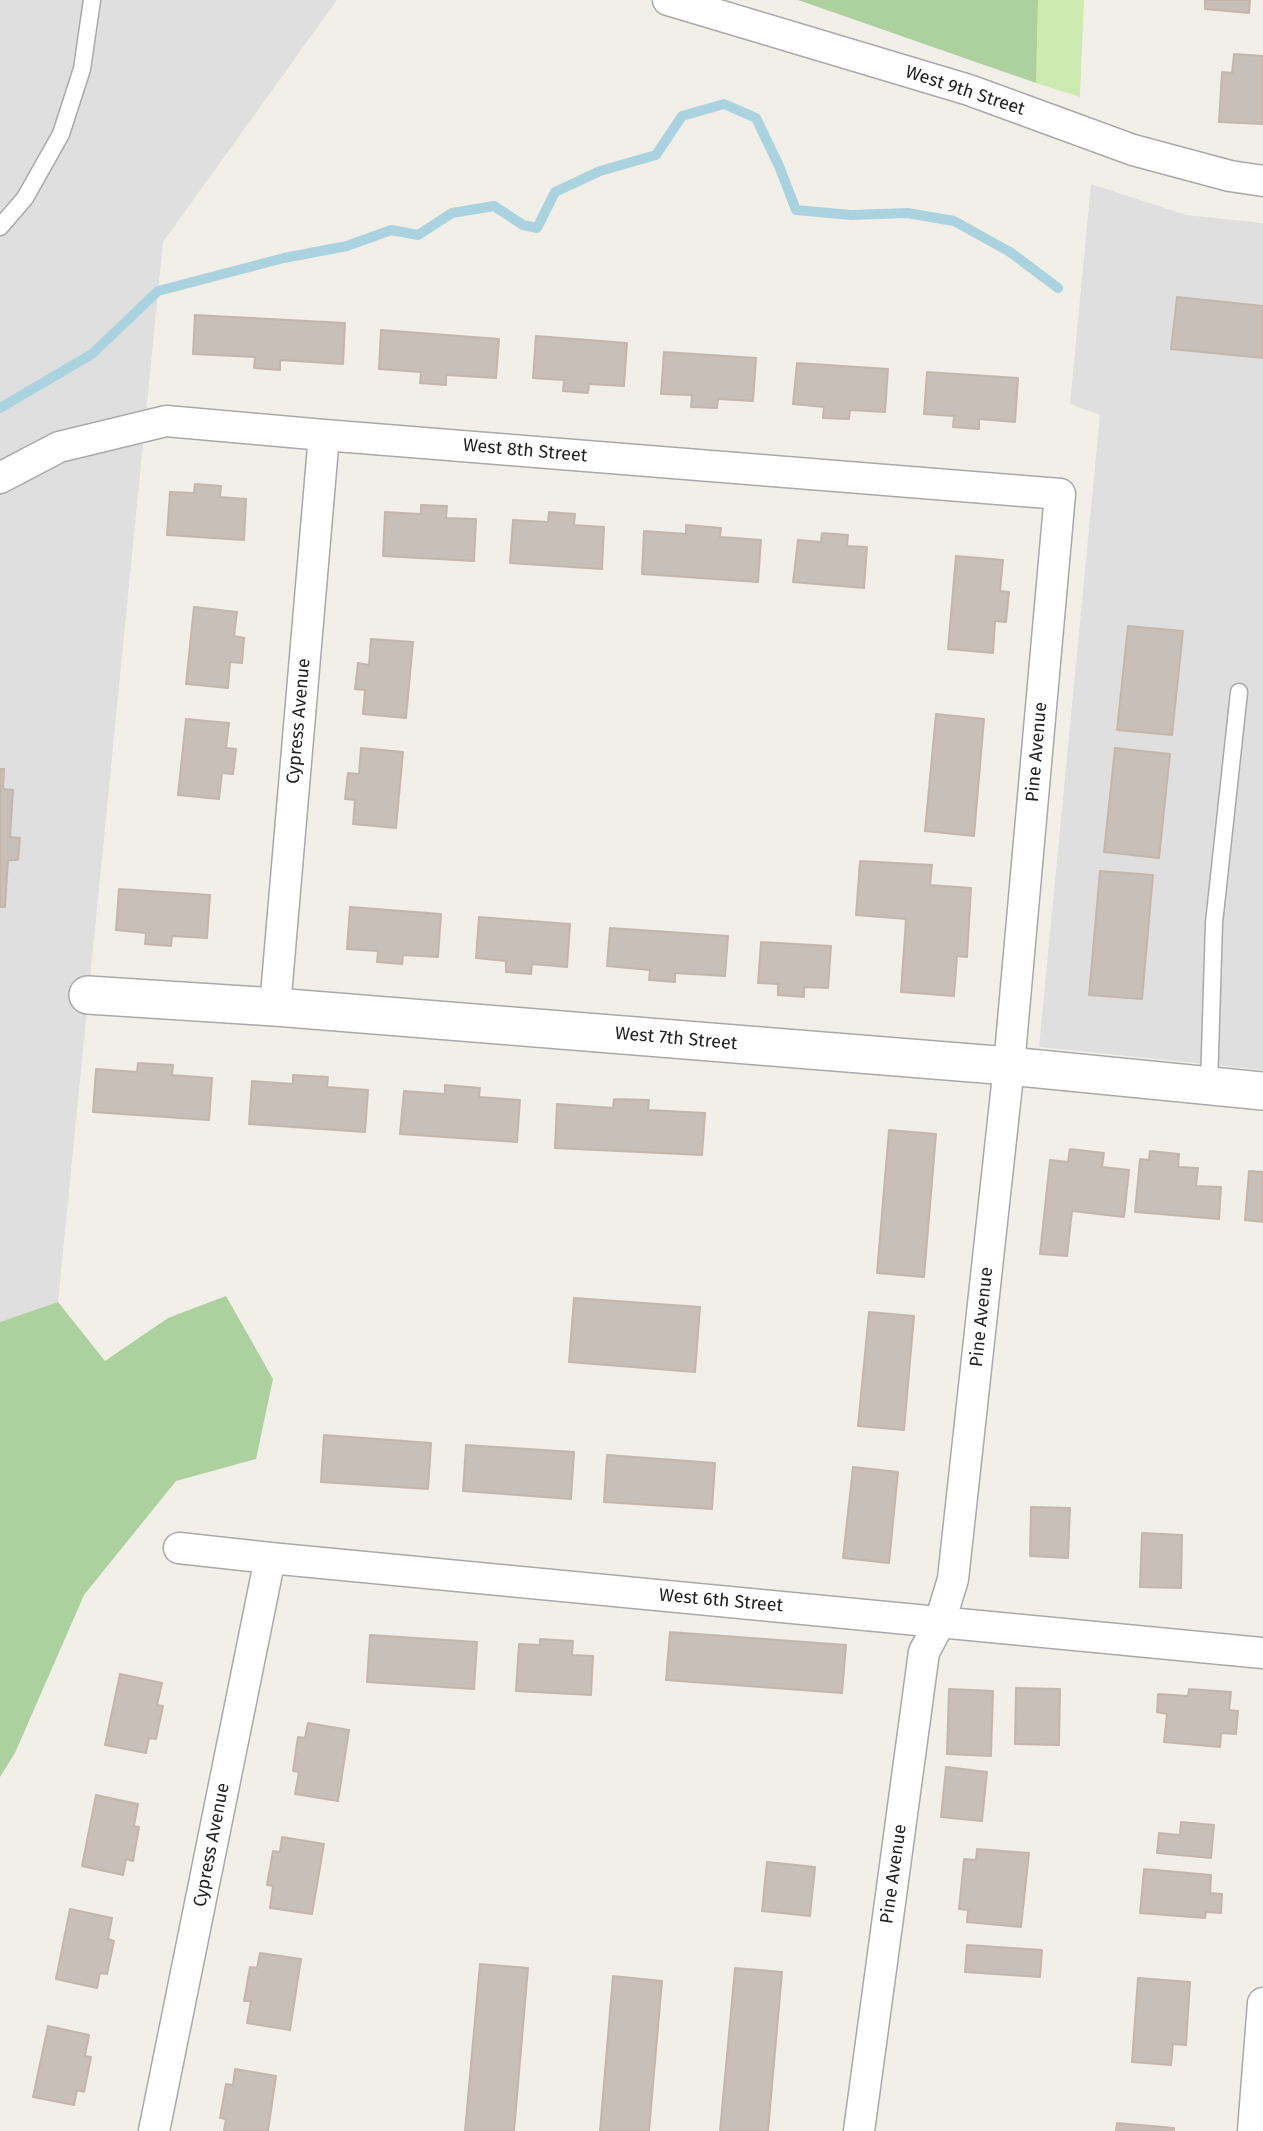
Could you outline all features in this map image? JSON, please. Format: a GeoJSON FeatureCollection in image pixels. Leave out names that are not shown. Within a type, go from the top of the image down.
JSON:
{"type":"FeatureCollection","features":[{"type":"Feature","properties":{"kind":"street","name":"West 9th Street"},"geometry":{"type":"LineString","coordinates":[[667,0],[969,90],[1133,150],[1230,176],[1263,181]]}},
{"type":"Feature","properties":{"kind":"street","name":"West 8th Street"},"geometry":{"type":"LineString","coordinates":[[0,478],[59,447],[166,421],[1060,494]]}},
{"type":"Feature","properties":{"kind":"street","name":"Cypress Avenue"},"geometry":{"type":"LineString","coordinates":[[275,1007],[324,435]]}},
{"type":"Feature","properties":{"kind":"street","name":"Pine Avenue"},"geometry":{"type":"LineString","coordinates":[[859,2131],[924,1652],[940,1622],[953,1579],[1009,1066],[1060,494]]}},
{"type":"Feature","properties":{"kind":"street","name":"West 7th Street"},"geometry":{"type":"LineString","coordinates":[[89,995],[275,1007],[1009,1066],[1263,1091]]}},
{"type":"Feature","properties":{"kind":"street","name":"West 6th Street"},"geometry":{"type":"LineString","coordinates":[[178,1548],[1263,1653]]}},
{"type":"Feature","properties":{"kind":"street","name":"Cypress Avenue"},"geometry":{"type":"LineString","coordinates":[[154,2131],[270,1558]]}},
{"type":"Feature","properties":{"kind":"street"},"geometry":{"type":"LineString","coordinates":[[1253,2131],[1263,2003]]}},
{"type":"Feature","properties":{"kind":"lane"},"geometry":{"type":"LineString","coordinates":[[0,227],[25,198],[61,134],[82,69],[92,0]]}},
{"type":"Feature","properties":{"kind":"lane"},"geometry":{"type":"LineString","coordinates":[[1209,1086],[1214,923],[1239,692]]}},
{"type":"Feature","properties":{"kind":"shaded area"},"geometry":{"type":"Polygon","coordinates":[[[0,0],[337,0],[163,242],[58,1302],[0,1322],[0,0]]]}},
{"type":"Feature","properties":{"kind":"shaded area"},"geometry":{"type":"Polygon","coordinates":[[[1091,184],[1186,215],[1263,223],[1263,1070],[1039,1047],[1100,415],[1070,404],[1091,184]]]}},
{"type":"Feature","properties":{"kind":"green space"},"geometry":{"type":"Polygon","coordinates":[[[798,0],[1038,0],[1036,83],[798,0]]]}},
{"type":"Feature","properties":{"kind":"green space"},"geometry":{"type":"Polygon","coordinates":[[[1038,0],[1084,0],[1080,97],[1036,83],[1038,0]]]}},
{"type":"Feature","properties":{"kind":"green space"},"geometry":{"type":"Polygon","coordinates":[[[226,1296],[273,1379],[256,1459],[176,1481],[84,1595],[15,1753],[0,1777],[0,1322],[58,1302],[105,1361],[168,1318],[226,1296]]]}},
{"type":"Feature","properties":{"kind":"building"},"geometry":{"type":"Polygon","coordinates":[[[1205,0],[1250,0],[1249,13],[1205,9],[1205,0]]]}},
{"type":"Feature","properties":{"kind":"building"},"geometry":{"type":"Polygon","coordinates":[[[1234,54],[1263,56],[1263,124],[1219,122],[1222,72],[1232,73],[1234,54]]]}},
{"type":"Feature","properties":{"kind":"building"},"geometry":{"type":"Polygon","coordinates":[[[1177,297],[1263,306],[1263,358],[1171,349],[1177,297]]]}},
{"type":"Feature","properties":{"kind":"building"},"geometry":{"type":"Polygon","coordinates":[[[195,315],[345,323],[343,364],[280,360],[280,370],[254,368],[255,357],[193,354],[195,315]]]}},
{"type":"Feature","properties":{"kind":"building"},"geometry":{"type":"Polygon","coordinates":[[[381,330],[499,339],[496,378],[446,375],[446,385],[420,383],[421,372],[379,369],[381,330]]]}},
{"type":"Feature","properties":{"kind":"building"},"geometry":{"type":"Polygon","coordinates":[[[536,336],[627,343],[624,386],[589,384],[588,393],[563,391],[564,380],[533,378],[536,336]]]}},
{"type":"Feature","properties":{"kind":"building"},"geometry":{"type":"Polygon","coordinates":[[[664,352],[756,358],[753,401],[718,399],[717,408],[691,407],[692,395],[661,394],[664,352]]]}},
{"type":"Feature","properties":{"kind":"building"},"geometry":{"type":"Polygon","coordinates":[[[797,363],[888,369],[885,412],[850,410],[849,419],[823,418],[824,407],[793,404],[797,363]]]}},
{"type":"Feature","properties":{"kind":"building"},"geometry":{"type":"Polygon","coordinates":[[[927,372],[1018,378],[1015,422],[979,419],[979,429],[953,427],[954,416],[924,414],[927,372]]]}},
{"type":"Feature","properties":{"kind":"building"},"geometry":{"type":"Polygon","coordinates":[[[195,484],[221,486],[220,497],[246,499],[244,540],[167,535],[170,492],[194,493],[195,484]]]}},
{"type":"Feature","properties":{"kind":"building"},"geometry":{"type":"Polygon","coordinates":[[[421,505],[447,506],[446,518],[476,519],[474,561],[383,556],[385,512],[421,514],[421,505]]]}},
{"type":"Feature","properties":{"kind":"building"},"geometry":{"type":"Polygon","coordinates":[[[549,512],[575,514],[574,525],[604,527],[602,569],[510,563],[513,520],[548,522],[549,512]]]}},
{"type":"Feature","properties":{"kind":"building"},"geometry":{"type":"Polygon","coordinates":[[[686,525],[721,528],[720,537],[761,540],[758,582],[642,574],[644,531],[686,534],[686,525]]]}},
{"type":"Feature","properties":{"kind":"building"},"geometry":{"type":"Polygon","coordinates":[[[822,533],[848,535],[847,546],[867,547],[864,588],[793,582],[798,540],[821,542],[822,533]]]}},
{"type":"Feature","properties":{"kind":"building"},"geometry":{"type":"Polygon","coordinates":[[[956,556],[1003,560],[1000,591],[1009,592],[1006,622],[995,621],[993,653],[948,649],[956,556]]]}},
{"type":"Feature","properties":{"kind":"building"},"geometry":{"type":"Polygon","coordinates":[[[194,607],[237,612],[234,636],[244,638],[242,663],[230,662],[228,688],[186,684],[194,607]]]}},
{"type":"Feature","properties":{"kind":"building"},"geometry":{"type":"Polygon","coordinates":[[[1128,626],[1183,631],[1172,735],[1117,730],[1128,626]]]}},
{"type":"Feature","properties":{"kind":"building"},"geometry":{"type":"Polygon","coordinates":[[[371,639],[413,642],[406,718],[363,714],[365,690],[355,689],[358,663],[369,665],[371,639]]]}},
{"type":"Feature","properties":{"kind":"building"},"geometry":{"type":"Polygon","coordinates":[[[936,714],[984,719],[974,836],[925,831],[936,714]]]}},
{"type":"Feature","properties":{"kind":"building"},"geometry":{"type":"Polygon","coordinates":[[[186,719],[229,723],[226,748],[236,749],[233,774],[222,773],[219,799],[178,795],[186,719]]]}},
{"type":"Feature","properties":{"kind":"building"},"geometry":{"type":"Polygon","coordinates":[[[361,748],[403,752],[396,828],[353,824],[355,800],[345,799],[348,773],[359,774],[361,748]]]}},
{"type":"Feature","properties":{"kind":"building"},"geometry":{"type":"Polygon","coordinates":[[[1115,748],[1170,754],[1159,858],[1104,852],[1115,748]]]}},
{"type":"Feature","properties":{"kind":"building"},"geometry":{"type":"Polygon","coordinates":[[[0,769],[4,769],[3,789],[13,790],[10,837],[20,838],[18,860],[8,860],[5,907],[0,907],[0,769]]]}},
{"type":"Feature","properties":{"kind":"building"},"geometry":{"type":"Polygon","coordinates":[[[860,861],[932,865],[930,885],[971,888],[967,957],[957,956],[954,996],[901,992],[906,919],[856,915],[860,861]]]}},
{"type":"Feature","properties":{"kind":"building"},"geometry":{"type":"Polygon","coordinates":[[[1100,871],[1153,875],[1142,999],[1089,995],[1100,871]]]}},
{"type":"Feature","properties":{"kind":"building"},"geometry":{"type":"Polygon","coordinates":[[[119,889],[210,895],[207,938],[172,936],[171,946],[145,944],[146,933],[116,930],[119,889]]]}},
{"type":"Feature","properties":{"kind":"building"},"geometry":{"type":"Polygon","coordinates":[[[350,907],[441,914],[438,957],[403,955],[402,964],[377,962],[378,951],[347,949],[350,907]]]}},
{"type":"Feature","properties":{"kind":"building"},"geometry":{"type":"Polygon","coordinates":[[[479,917],[570,924],[567,967],[532,964],[531,974],[506,972],[506,961],[476,958],[479,917]]]}},
{"type":"Feature","properties":{"kind":"building"},"geometry":{"type":"Polygon","coordinates":[[[610,928],[728,936],[725,976],[675,973],[675,982],[649,980],[650,970],[607,966],[610,928]]]}},
{"type":"Feature","properties":{"kind":"building"},"geometry":{"type":"Polygon","coordinates":[[[761,942],[831,946],[828,988],[804,987],[804,997],[778,995],[778,984],[758,983],[761,942]]]}},
{"type":"Feature","properties":{"kind":"building"},"geometry":{"type":"Polygon","coordinates":[[[138,1063],[173,1065],[172,1075],[212,1078],[209,1120],[93,1112],[96,1069],[137,1072],[138,1063]]]}},
{"type":"Feature","properties":{"kind":"building"},"geometry":{"type":"Polygon","coordinates":[[[293,1075],[328,1077],[327,1087],[368,1090],[365,1132],[249,1124],[252,1081],[293,1084],[293,1075]]]}},
{"type":"Feature","properties":{"kind":"building"},"geometry":{"type":"Polygon","coordinates":[[[445,1085],[480,1088],[479,1097],[520,1100],[517,1142],[400,1134],[404,1091],[445,1094],[445,1085]]]}},
{"type":"Feature","properties":{"kind":"building"},"geometry":{"type":"Polygon","coordinates":[[[614,1099],[649,1100],[648,1110],[705,1113],[702,1155],[555,1148],[557,1104],[613,1108],[614,1099]]]}},
{"type":"Feature","properties":{"kind":"building"},"geometry":{"type":"Polygon","coordinates":[[[889,1130],[936,1134],[924,1277],[877,1273],[889,1130]]]}},
{"type":"Feature","properties":{"kind":"building"},"geometry":{"type":"Polygon","coordinates":[[[1070,1149],[1104,1153],[1102,1167],[1129,1170],[1124,1217],[1072,1211],[1067,1256],[1040,1254],[1050,1160],[1068,1162],[1070,1149]]]}},
{"type":"Feature","properties":{"kind":"building"},"geometry":{"type":"Polygon","coordinates":[[[1150,1151],[1179,1154],[1178,1167],[1198,1168],[1196,1186],[1221,1187],[1219,1219],[1135,1212],[1140,1159],[1149,1160],[1150,1151]]]}},
{"type":"Feature","properties":{"kind":"building"},"geometry":{"type":"Polygon","coordinates":[[[1249,1171],[1263,1172],[1263,1222],[1245,1220],[1249,1171]]]}},
{"type":"Feature","properties":{"kind":"building"},"geometry":{"type":"Polygon","coordinates":[[[574,1298],[700,1307],[695,1372],[569,1362],[574,1298]]]}},
{"type":"Feature","properties":{"kind":"building"},"geometry":{"type":"Polygon","coordinates":[[[869,1312],[914,1316],[904,1430],[858,1426],[869,1312]]]}},
{"type":"Feature","properties":{"kind":"building"},"geometry":{"type":"Polygon","coordinates":[[[324,1435],[431,1443],[428,1489],[321,1482],[324,1435]]]}},
{"type":"Feature","properties":{"kind":"building"},"geometry":{"type":"Polygon","coordinates":[[[466,1445],[574,1452],[571,1499],[463,1491],[466,1445]]]}},
{"type":"Feature","properties":{"kind":"building"},"geometry":{"type":"Polygon","coordinates":[[[607,1455],[715,1463],[712,1509],[604,1502],[607,1455]]]}},
{"type":"Feature","properties":{"kind":"building"},"geometry":{"type":"Polygon","coordinates":[[[853,1467],[898,1472],[889,1563],[843,1558],[853,1467]]]}},
{"type":"Feature","properties":{"kind":"building"},"geometry":{"type":"Polygon","coordinates":[[[1031,1507],[1070,1508],[1068,1558],[1030,1556],[1031,1507]]]}},
{"type":"Feature","properties":{"kind":"building"},"geometry":{"type":"Polygon","coordinates":[[[1142,1533],[1182,1535],[1181,1588],[1140,1587],[1142,1533]]]}},
{"type":"Feature","properties":{"kind":"building"},"geometry":{"type":"Polygon","coordinates":[[[670,1632],[846,1645],[842,1693],[666,1680],[670,1632]]]}},
{"type":"Feature","properties":{"kind":"building"},"geometry":{"type":"Polygon","coordinates":[[[370,1635],[477,1642],[474,1689],[367,1682],[370,1635]]]}},
{"type":"Feature","properties":{"kind":"building"},"geometry":{"type":"Polygon","coordinates":[[[540,1639],[573,1641],[572,1655],[593,1656],[591,1695],[516,1691],[519,1644],[540,1645],[540,1639]]]}},
{"type":"Feature","properties":{"kind":"building"},"geometry":{"type":"Polygon","coordinates":[[[120,1674],[162,1683],[157,1705],[163,1706],[156,1739],[149,1738],[146,1753],[105,1745],[120,1674]]]}},
{"type":"Feature","properties":{"kind":"building"},"geometry":{"type":"Polygon","coordinates":[[[1016,1688],[1060,1689],[1059,1745],[1015,1744],[1016,1688]]]}},
{"type":"Feature","properties":{"kind":"building"},"geometry":{"type":"Polygon","coordinates":[[[949,1689],[993,1691],[991,1756],[947,1754],[949,1689]]]}},
{"type":"Feature","properties":{"kind":"building"},"geometry":{"type":"Polygon","coordinates":[[[1189,1689],[1231,1692],[1229,1710],[1238,1711],[1236,1734],[1221,1733],[1220,1747],[1164,1742],[1167,1714],[1157,1712],[1158,1694],[1188,1696],[1189,1689]]]}},
{"type":"Feature","properties":{"kind":"building"},"geometry":{"type":"Polygon","coordinates":[[[308,1723],[349,1730],[338,1801],[295,1794],[299,1772],[293,1771],[298,1737],[305,1738],[308,1723]]]}},
{"type":"Feature","properties":{"kind":"building"},"geometry":{"type":"Polygon","coordinates":[[[946,1767],[987,1772],[982,1821],[941,1817],[946,1767]]]}},
{"type":"Feature","properties":{"kind":"building"},"geometry":{"type":"Polygon","coordinates":[[[96,1795],[138,1804],[134,1826],[139,1827],[133,1861],[126,1859],[123,1875],[82,1866],[96,1795]]]}},
{"type":"Feature","properties":{"kind":"building"},"geometry":{"type":"Polygon","coordinates":[[[1181,1822],[1214,1825],[1211,1858],[1157,1853],[1159,1833],[1180,1835],[1181,1822]]]}},
{"type":"Feature","properties":{"kind":"building"},"geometry":{"type":"Polygon","coordinates":[[[282,1837],[324,1844],[312,1914],[270,1908],[273,1886],[267,1885],[273,1851],[280,1852],[282,1837]]]}},
{"type":"Feature","properties":{"kind":"building"},"geometry":{"type":"Polygon","coordinates":[[[977,1849],[1029,1853],[1021,1927],[967,1922],[968,1910],[959,1909],[964,1859],[976,1860],[977,1849]]]}},
{"type":"Feature","properties":{"kind":"building"},"geometry":{"type":"Polygon","coordinates":[[[767,1862],[815,1867],[810,1916],[762,1911],[767,1862]]]}},
{"type":"Feature","properties":{"kind":"building"},"geometry":{"type":"Polygon","coordinates":[[[1144,1869],[1211,1875],[1210,1893],[1222,1894],[1221,1913],[1206,1912],[1205,1918],[1140,1913],[1144,1869]]]}},
{"type":"Feature","properties":{"kind":"building"},"geometry":{"type":"Polygon","coordinates":[[[70,1909],[112,1918],[108,1939],[114,1941],[107,1974],[100,1973],[97,1988],[56,1979],[70,1909]]]}},
{"type":"Feature","properties":{"kind":"building"},"geometry":{"type":"Polygon","coordinates":[[[967,1945],[1042,1950],[1040,1977],[965,1972],[967,1945]]]}},
{"type":"Feature","properties":{"kind":"building"},"geometry":{"type":"Polygon","coordinates":[[[260,1953],[301,1959],[290,2030],[247,2023],[251,2001],[244,2001],[250,1967],[257,1968],[260,1953]]]}},
{"type":"Feature","properties":{"kind":"building"},"geometry":{"type":"Polygon","coordinates":[[[480,1964],[528,1968],[514,2131],[465,2131],[480,1964]]]}},
{"type":"Feature","properties":{"kind":"building"},"geometry":{"type":"Polygon","coordinates":[[[735,1968],[782,1972],[768,2131],[720,2131],[735,1968]]]}},
{"type":"Feature","properties":{"kind":"building"},"geometry":{"type":"Polygon","coordinates":[[[613,1976],[662,1981],[649,2131],[600,2131],[613,1976]]]}},
{"type":"Feature","properties":{"kind":"building"},"geometry":{"type":"Polygon","coordinates":[[[1138,1978],[1190,1982],[1186,2045],[1173,2044],[1171,2065],[1132,2062],[1138,1978]]]}},
{"type":"Feature","properties":{"kind":"building"},"geometry":{"type":"Polygon","coordinates":[[[48,2026],[89,2035],[85,2056],[91,2057],[84,2092],[77,2090],[74,2105],[33,2097],[48,2026]]]}},
{"type":"Feature","properties":{"kind":"building"},"geometry":{"type":"Polygon","coordinates":[[[235,2069],[276,2076],[268,2131],[224,2131],[226,2119],[220,2118],[226,2084],[233,2085],[235,2069]]]}},
{"type":"Feature","properties":{"kind":"building"},"geometry":{"type":"Polygon","coordinates":[[[1117,2123],[1174,2128],[1174,2131],[1116,2131],[1117,2123]]]}},
{"type":"Feature","properties":{"kind":"waterway"},"geometry":{"type":"LineString","coordinates":[[0,408],[92,354],[158,291],[284,258],[347,246],[391,230],[418,235],[452,213],[494,206],[523,225],[537,228],[555,192],[600,171],[656,155],[682,116],[724,104],[756,118],[796,210],[851,215],[907,213],[954,221],[1010,252],[1058,288]]}}]}
